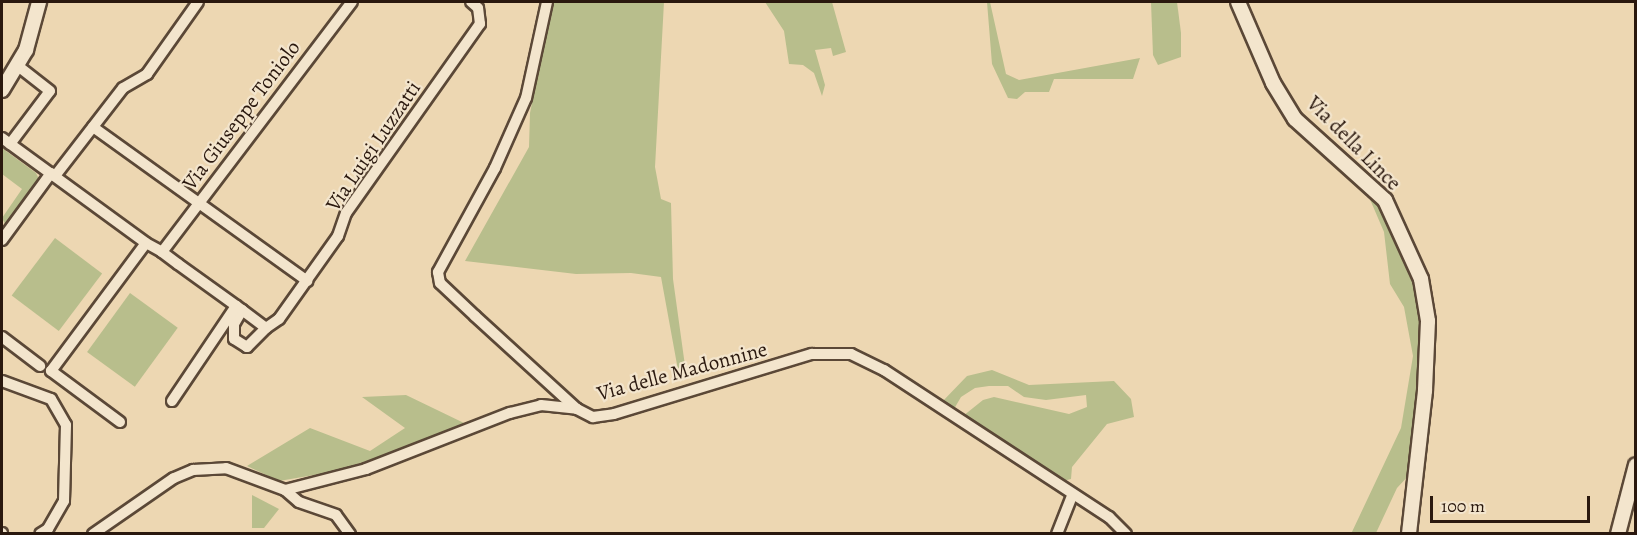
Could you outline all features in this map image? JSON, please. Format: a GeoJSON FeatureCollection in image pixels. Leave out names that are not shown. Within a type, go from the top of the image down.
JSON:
{"type":"FeatureCollection","features":[{"type":"Feature","properties":{"kind":"street"},"geometry":{"type":"LineString","coordinates":[[2,90],[18,66],[33,30],[39,2]]}},
{"type":"Feature","properties":{"kind":"street"},"geometry":{"type":"LineString","coordinates":[[2,240],[123,88],[147,74],[198,2]]}},
{"type":"Feature","properties":{"kind":"street","name":"Via Giuseppe Toniolo"},"geometry":{"type":"LineString","coordinates":[[162,252],[352,2]]}},
{"type":"Feature","properties":{"kind":"street","name":"Via delle Madonnine"},"geometry":{"type":"LineString","coordinates":[[547,2],[526,98],[500,159],[438,272],[440,283],[577,409],[594,417],[614,414],[812,354],[851,354],[884,370],[1072,496],[1109,517],[1126,534]]}},
{"type":"Feature","properties":{"kind":"street","name":"Via della Lince"},"geometry":{"type":"LineString","coordinates":[[1238,2],[1273,82],[1295,119],[1385,200],[1407,241],[1421,279],[1428,321],[1425,391],[1409,534]]}},
{"type":"Feature","properties":{"kind":"street","name":"Via Luigi Luzzatti"},"geometry":{"type":"LineString","coordinates":[[239,308],[234,324],[234,339],[248,347],[266,328],[279,319],[338,236],[346,213],[480,24],[474,5]]}},
{"type":"Feature","properties":{"kind":"street"},"geometry":{"type":"LineString","coordinates":[[18,66],[50,91],[6,141],[266,328]]}},
{"type":"Feature","properties":{"kind":"street"},"geometry":{"type":"LineString","coordinates":[[93,127],[307,280]]}},
{"type":"Feature","properties":{"kind":"street"},"geometry":{"type":"LineString","coordinates":[[120,422],[51,371],[146,243]]}},
{"type":"Feature","properties":{"kind":"street"},"geometry":{"type":"LineString","coordinates":[[172,401],[239,308]]}},
{"type":"Feature","properties":{"kind":"street"},"geometry":{"type":"LineString","coordinates":[[2,337],[40,366]]}},
{"type":"Feature","properties":{"kind":"street"},"geometry":{"type":"LineString","coordinates":[[2,381],[51,399],[66,425],[64,501],[48,529],[40,534]]}},
{"type":"Feature","properties":{"kind":"street"},"geometry":{"type":"LineString","coordinates":[[285,490],[366,469],[510,413],[541,405],[577,409]]}},
{"type":"Feature","properties":{"kind":"street"},"geometry":{"type":"LineString","coordinates":[[1618,534],[1635,465]]}},
{"type":"Feature","properties":{"kind":"street"},"geometry":{"type":"LineString","coordinates":[[93,534],[174,478],[193,470],[226,468],[285,490],[299,502],[336,515],[350,534]]}},
{"type":"Feature","properties":{"kind":"street"},"geometry":{"type":"LineString","coordinates":[[1057,534],[1072,496]]}},
{"type":"Feature","properties":{"kind":"green space"},"geometry":{"type":"Polygon","coordinates":[[[552,2],[664,2],[655,167],[661,199],[671,203],[673,279],[686,373],[678,370],[661,277],[631,273],[576,274],[465,261],[529,147],[530,113],[552,2]]]}},
{"type":"Feature","properties":{"kind":"green space"},"geometry":{"type":"Polygon","coordinates":[[[765,2],[832,2],[846,52],[833,56],[831,48],[815,50],[825,85],[822,96],[814,73],[803,65],[789,64],[784,31],[765,2]]]}},
{"type":"Feature","properties":{"kind":"green space"},"geometry":{"type":"Polygon","coordinates":[[[987,2],[990,2],[1006,74],[1019,80],[1140,58],[1133,79],[1054,79],[1049,92],[1025,92],[1017,99],[1008,98],[992,64],[987,2]]]}},
{"type":"Feature","properties":{"kind":"green space"},"geometry":{"type":"Polygon","coordinates":[[[1151,2],[1177,2],[1181,33],[1181,57],[1158,65],[1153,55],[1151,2]]]}},
{"type":"Feature","properties":{"kind":"green space"},"geometry":{"type":"Polygon","coordinates":[[[2,148],[36,173],[39,179],[6,226],[2,218],[22,189],[2,174],[2,148]]]}},
{"type":"Feature","properties":{"kind":"green space"},"geometry":{"type":"Polygon","coordinates":[[[1369,197],[1388,217],[1410,263],[1423,319],[1423,369],[1411,473],[1397,488],[1376,533],[1351,534],[1401,428],[1413,356],[1404,307],[1390,284],[1384,232],[1369,197]]]}},
{"type":"Feature","properties":{"kind":"green space"},"geometry":{"type":"Polygon","coordinates":[[[55,238],[102,274],[59,331],[12,296],[55,238]]]}},
{"type":"Feature","properties":{"kind":"green space"},"geometry":{"type":"Polygon","coordinates":[[[130,293],[178,328],[135,387],[87,352],[130,293]]]}},
{"type":"Feature","properties":{"kind":"green space"},"geometry":{"type":"Polygon","coordinates":[[[992,370],[1029,385],[1114,381],[1131,399],[1134,417],[1107,424],[1072,467],[1071,479],[1063,481],[963,416],[983,400],[994,397],[1069,414],[1087,407],[1086,395],[1046,400],[1024,397],[1008,386],[989,386],[975,388],[961,397],[954,409],[941,403],[967,376],[992,370]]]}},
{"type":"Feature","properties":{"kind":"green space"},"geometry":{"type":"Polygon","coordinates":[[[406,395],[464,423],[393,453],[332,472],[279,481],[247,466],[310,428],[370,451],[405,428],[362,397],[406,395]]]}},
{"type":"Feature","properties":{"kind":"green space"},"geometry":{"type":"Polygon","coordinates":[[[252,495],[279,509],[264,528],[252,528],[252,495]]]}}]}
